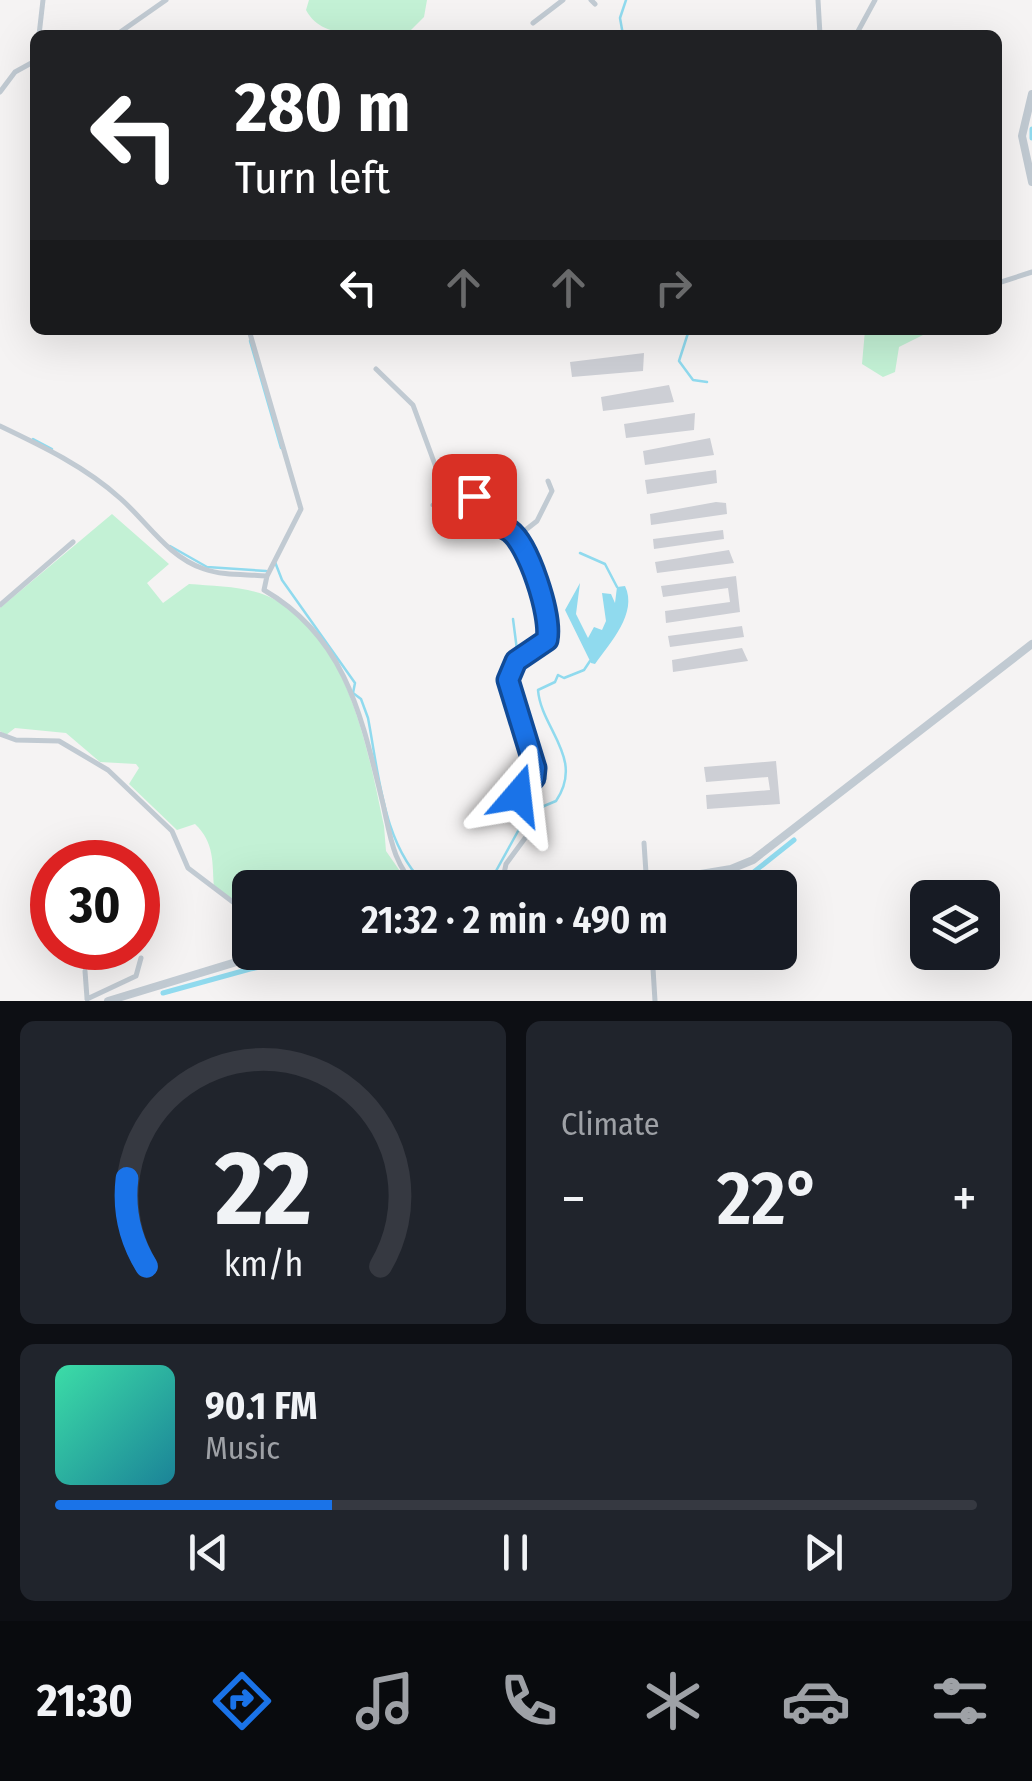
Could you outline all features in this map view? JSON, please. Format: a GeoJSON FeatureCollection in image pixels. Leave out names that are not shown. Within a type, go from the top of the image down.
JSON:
{"type":"FeatureCollection","features":[{"type":"Feature","properties":{"kind":"street"},"geometry":{"type":"LineString","coordinates":[[40,30],[43,0]]}},
{"type":"Feature","properties":{"kind":"street"},"geometry":{"type":"LineString","coordinates":[[123,30],[166,0]]}},
{"type":"Feature","properties":{"kind":"street"},"geometry":{"type":"LineString","coordinates":[[533,23],[563,0]]}},
{"type":"Feature","properties":{"kind":"street"},"geometry":{"type":"LineString","coordinates":[[818,0],[820,30]]}},
{"type":"Feature","properties":{"kind":"street"},"geometry":{"type":"LineString","coordinates":[[859,30],[875,0]]}},
{"type":"Feature","properties":{"kind":"street"},"geometry":{"type":"LineString","coordinates":[[0,92],[15,72],[30,64]]}},
{"type":"Feature","properties":{"kind":"street"},"geometry":{"type":"LineString","coordinates":[[1032,94],[1022,136],[1032,182]]}},
{"type":"Feature","properties":{"kind":"street"},"geometry":{"type":"LineString","coordinates":[[1002,282],[1032,272]]}},
{"type":"Feature","properties":{"kind":"street"},"geometry":{"type":"LineString","coordinates":[[250,335],[301,509],[266,576],[264,590],[292,607],[314,630],[361,710],[392,848],[406,870]]}},
{"type":"Feature","properties":{"kind":"street"},"geometry":{"type":"LineString","coordinates":[[376,369],[413,405],[450,508]]}},
{"type":"Feature","properties":{"kind":"street"},"geometry":{"type":"LineString","coordinates":[[0,426],[48,449],[96,480],[122,499],[157,539],[201,568],[266,576]]}},
{"type":"Feature","properties":{"kind":"street"},"geometry":{"type":"LineString","coordinates":[[480,476],[483,482],[473,506],[485,520]]}},
{"type":"Feature","properties":{"kind":"street"},"geometry":{"type":"LineString","coordinates":[[434,505],[523,532],[537,521],[552,491],[548,481]]}},
{"type":"Feature","properties":{"kind":"street"},"geometry":{"type":"LineString","coordinates":[[505,870],[531,830],[518,798],[534,778],[535,768],[508,680],[513,665],[544,643],[549,631],[540,582],[514,532]]}},
{"type":"Feature","properties":{"kind":"street"},"geometry":{"type":"LineString","coordinates":[[0,605],[74,542]]}},
{"type":"Feature","properties":{"kind":"street"},"geometry":{"type":"LineString","coordinates":[[725,870],[753,860],[1032,644]]}},
{"type":"Feature","properties":{"kind":"street"},"geometry":{"type":"LineString","coordinates":[[0,734],[16,740],[59,741],[108,770],[172,830],[188,868],[232,901]]}},
{"type":"Feature","properties":{"kind":"street"},"geometry":{"type":"LineString","coordinates":[[644,843],[646,870]]}},
{"type":"Feature","properties":{"kind":"street"},"geometry":{"type":"LineString","coordinates":[[108,1001],[232,963]]}},
{"type":"Feature","properties":{"kind":"street"},"geometry":{"type":"LineString","coordinates":[[85,971],[87,1000],[136,976],[138,970]]}},
{"type":"Feature","properties":{"kind":"street"},"geometry":{"type":"LineString","coordinates":[[653,970],[655,1001]]}},
{"type":"Feature","properties":{"kind":"green space"},"geometry":{"type":"Polygon","coordinates":[[[309,0],[427,0],[424,17],[411,30],[333,30],[318,24],[306,10],[309,0]]]}},
{"type":"Feature","properties":{"kind":"green space"},"geometry":{"type":"Polygon","coordinates":[[[865,335],[923,335],[899,347],[895,372],[883,377],[862,364],[865,335]]]}},
{"type":"Feature","properties":{"kind":"green space"},"geometry":{"type":"Polygon","coordinates":[[[112,514],[169,564],[147,583],[163,603],[189,584],[247,590],[293,611],[316,634],[349,694],[370,763],[386,851],[399,870],[232,870],[232,900],[214,887],[209,846],[195,824],[177,830],[129,784],[139,768],[136,764],[100,762],[66,733],[15,728],[6,735],[0,731],[0,608],[112,514]]]}},
{"type":"Feature","properties":{"kind":"water"},"geometry":{"type":"Polygon","coordinates":[[[580,583],[576,614],[588,638],[594,627],[602,630],[606,621],[602,593],[611,594],[615,603],[617,587],[625,586],[628,596],[625,617],[595,664],[591,663],[565,610],[580,583]]]}},
{"type":"Feature","properties":{"kind":"building"},"geometry":{"type":"Polygon","coordinates":[[[644,353],[643,371],[572,377],[570,362],[644,353]]]}},
{"type":"Feature","properties":{"kind":"building"},"geometry":{"type":"Polygon","coordinates":[[[669,385],[674,402],[603,411],[601,397],[669,385]]]}},
{"type":"Feature","properties":{"kind":"building"},"geometry":{"type":"Polygon","coordinates":[[[695,413],[694,430],[626,438],[624,424],[695,413]]]}},
{"type":"Feature","properties":{"kind":"building"},"geometry":{"type":"Polygon","coordinates":[[[710,438],[714,455],[645,465],[643,451],[710,438]]]}},
{"type":"Feature","properties":{"kind":"building"},"geometry":{"type":"Polygon","coordinates":[[[716,470],[717,483],[647,494],[645,480],[716,470]]]}},
{"type":"Feature","properties":{"kind":"building"},"geometry":{"type":"Polygon","coordinates":[[[726,503],[727,514],[651,525],[650,514],[726,503]]]}},
{"type":"Feature","properties":{"kind":"building"},"geometry":{"type":"Polygon","coordinates":[[[723,530],[724,539],[654,549],[653,539],[723,530]]]}},
{"type":"Feature","properties":{"kind":"building"},"geometry":{"type":"Polygon","coordinates":[[[729,550],[734,563],[657,573],[655,562],[729,550]]]}},
{"type":"Feature","properties":{"kind":"building"},"geometry":{"type":"Polygon","coordinates":[[[736,576],[740,612],[666,623],[665,611],[730,602],[728,588],[663,597],[661,586],[736,576]]]}},
{"type":"Feature","properties":{"kind":"building"},"geometry":{"type":"Polygon","coordinates":[[[742,626],[744,637],[670,647],[668,636],[742,626]]]}},
{"type":"Feature","properties":{"kind":"building"},"geometry":{"type":"Polygon","coordinates":[[[742,648],[748,661],[673,672],[672,660],[742,648]]]}},
{"type":"Feature","properties":{"kind":"building"},"geometry":{"type":"Polygon","coordinates":[[[776,761],[780,804],[707,809],[706,795],[770,790],[768,777],[706,782],[704,767],[776,761]]]}},
{"type":"Feature","properties":{"kind":"waterway"},"geometry":{"type":"LineString","coordinates":[[622,30],[620,18],[626,0]]}},
{"type":"Feature","properties":{"kind":"waterway"},"geometry":{"type":"LineString","coordinates":[[1032,129],[1032,138]]}},
{"type":"Feature","properties":{"kind":"waterway"},"geometry":{"type":"LineString","coordinates":[[687,335],[679,361],[693,380],[707,382]]}},
{"type":"Feature","properties":{"kind":"waterway"},"geometry":{"type":"LineString","coordinates":[[250,341],[281,448]]}},
{"type":"Feature","properties":{"kind":"waterway"},"geometry":{"type":"LineString","coordinates":[[33,439],[52,449]]}},
{"type":"Feature","properties":{"kind":"waterway"},"geometry":{"type":"LineString","coordinates":[[170,546],[207,567],[266,571]]}},
{"type":"Feature","properties":{"kind":"waterway"},"geometry":{"type":"LineString","coordinates":[[580,553],[605,564],[617,587]]}},
{"type":"Feature","properties":{"kind":"waterway"},"geometry":{"type":"LineString","coordinates":[[275,562],[282,580],[355,683],[353,693],[361,699],[368,718],[392,832],[413,870]]}},
{"type":"Feature","properties":{"kind":"waterway"},"geometry":{"type":"LineString","coordinates":[[497,870],[523,822],[512,796],[525,758],[503,677],[503,668],[517,650],[513,619]]}},
{"type":"Feature","properties":{"kind":"waterway"},"geometry":{"type":"LineString","coordinates":[[532,822],[544,806],[556,801],[566,771],[538,690],[555,682],[558,675],[564,678],[584,670],[590,661]]}},
{"type":"Feature","properties":{"kind":"waterway"},"geometry":{"type":"LineString","coordinates":[[756,870],[794,840]]}},
{"type":"Feature","properties":{"kind":"waterway"},"geometry":{"type":"LineString","coordinates":[[163,993],[246,970]]}},
{"type":"Feature","properties":{"kind":"route"},"geometry":{"type":"LineString","coordinates":[[474,496],[473,506],[485,520],[514,532],[540,582],[548,621],[547,640],[516,661],[508,680],[535,768],[534,778],[518,795]]}}]}
